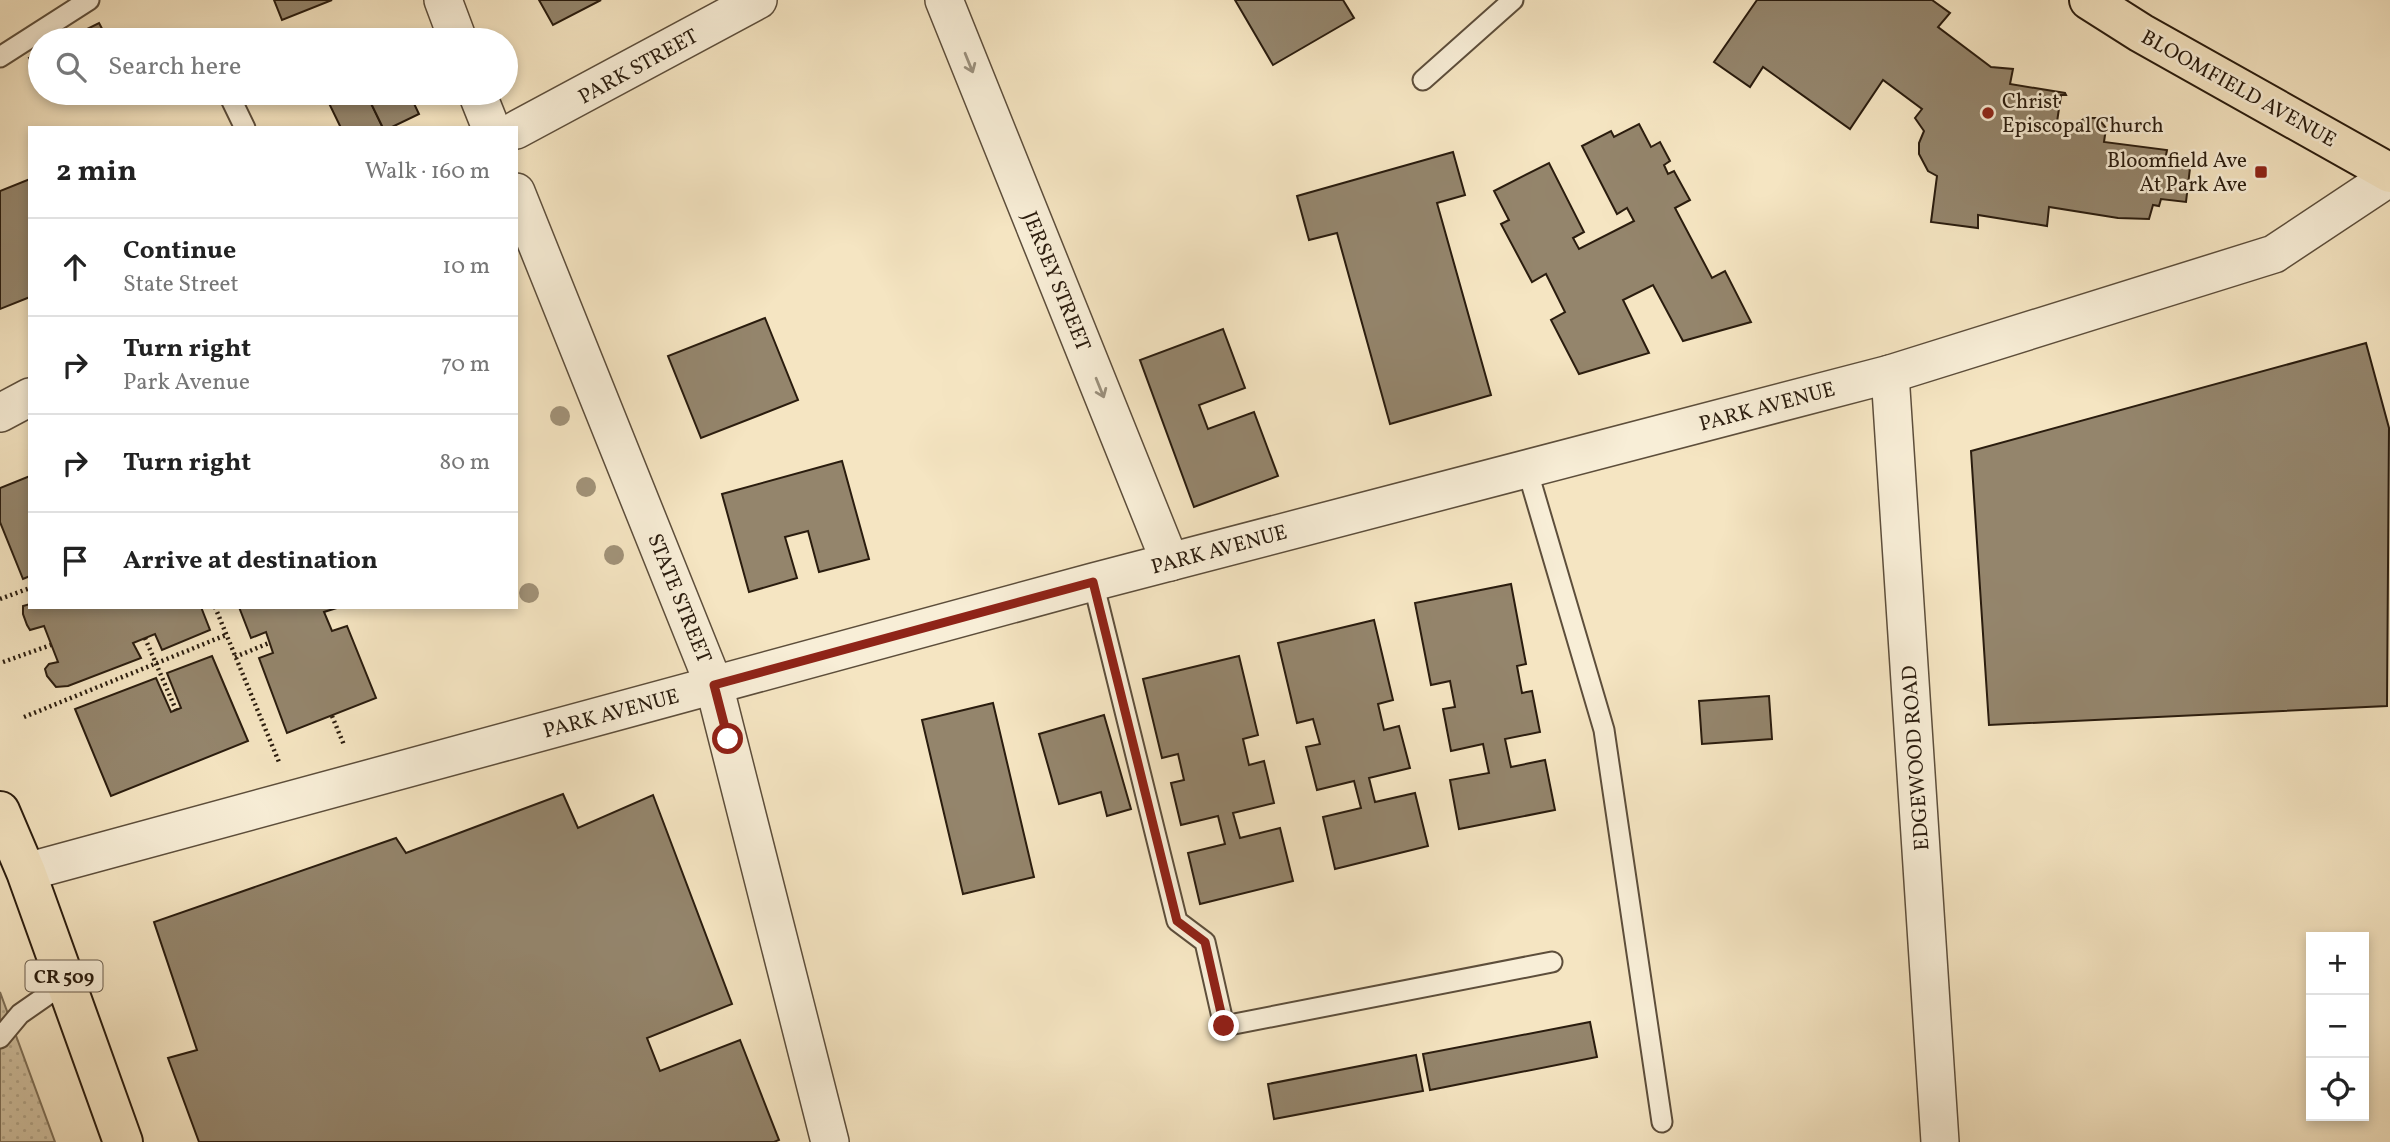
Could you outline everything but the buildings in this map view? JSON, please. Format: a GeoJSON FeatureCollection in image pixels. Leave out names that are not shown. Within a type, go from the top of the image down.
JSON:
{"type":"FeatureCollection","features":[{"type":"Feature","properties":{"kind":"main road","name":"BLOOMFIELD AVENUE"},"geometry":{"type":"LineString","coordinates":[[2089,0],[2141,33],[2390,175]]}},
{"type":"Feature","properties":{"kind":"main road","name":"CR 509"},"geometry":{"type":"LineString","coordinates":[[0,811],[26,872],[123,1142]]}},
{"type":"Feature","properties":{"kind":"street"},"geometry":{"type":"LineString","coordinates":[[443,0],[454,28]]}},
{"type":"Feature","properties":{"kind":"street","name":"PARK STREET"},"geometry":{"type":"LineString","coordinates":[[518,129],[758,0]]}},
{"type":"Feature","properties":{"kind":"street","name":"JERSEY STREET"},"geometry":{"type":"LineString","coordinates":[[944,0],[1170,562]]}},
{"type":"Feature","properties":{"kind":"street"},"geometry":{"type":"LineString","coordinates":[[482,105],[490,126]]}},
{"type":"Feature","properties":{"kind":"street","name":"PARK AVENUE"},"geometry":{"type":"LineString","coordinates":[[26,872],[1093,582],[1890,374],[2274,254],[2390,175]]}},
{"type":"Feature","properties":{"kind":"street","name":"STATE STREET"},"geometry":{"type":"LineString","coordinates":[[518,197],[714,685],[830,1142]]}},
{"type":"Feature","properties":{"kind":"street","name":"EDGEWOOD ROAD"},"geometry":{"type":"LineString","coordinates":[[1890,374],[1940,1142]]}},
{"type":"Feature","properties":{"kind":"street"},"geometry":{"type":"LineString","coordinates":[[0,413],[28,398]]}},
{"type":"Feature","properties":{"kind":"lane"},"geometry":{"type":"LineString","coordinates":[[45,28],[89,0]]}},
{"type":"Feature","properties":{"kind":"lane"},"geometry":{"type":"LineString","coordinates":[[1423,80],[1513,0]]}},
{"type":"Feature","properties":{"kind":"lane"},"geometry":{"type":"LineString","coordinates":[[0,57],[28,39]]}},
{"type":"Feature","properties":{"kind":"lane"},"geometry":{"type":"LineString","coordinates":[[234,105],[244,126]]}},
{"type":"Feature","properties":{"kind":"lane"},"geometry":{"type":"LineString","coordinates":[[1527,469],[1604,730],[1662,1122]]}},
{"type":"Feature","properties":{"kind":"lane"},"geometry":{"type":"LineString","coordinates":[[1093,582],[1177,921],[1205,942],[1224,1026],[1552,962]]}},
{"type":"Feature","properties":{"kind":"lane"},"geometry":{"type":"LineString","coordinates":[[0,1038],[20,1014],[66,982]]}},
{"type":"Feature","properties":{"kind":"path"},"geometry":{"type":"LineString","coordinates":[[0,600],[28,588]]}},
{"type":"Feature","properties":{"kind":"path"},"geometry":{"type":"LineString","coordinates":[[216,609],[281,766]]}},
{"type":"Feature","properties":{"kind":"path"},"geometry":{"type":"LineString","coordinates":[[24,718],[226,635]]}},
{"type":"Feature","properties":{"kind":"path"},"geometry":{"type":"LineString","coordinates":[[145,638],[176,710]]}},
{"type":"Feature","properties":{"kind":"path"},"geometry":{"type":"LineString","coordinates":[[235,657],[269,643]]}},
{"type":"Feature","properties":{"kind":"path"},"geometry":{"type":"LineString","coordinates":[[3,662],[51,645]]}},
{"type":"Feature","properties":{"kind":"path"},"geometry":{"type":"LineString","coordinates":[[332,716],[345,749]]}},
{"type":"Feature","properties":{"kind":"shaded area"},"geometry":{"type":"Polygon","coordinates":[[[0,992],[55,1142],[0,1142],[0,992]]]}},
{"type":"Feature","properties":{"kind":"place","name":"Christ Episcopal Church"},"geometry":{"type":"Point","coordinates":[1988,113]}},
{"type":"Feature","properties":{"kind":"place","name":"Bloomfield Ave At Park Ave"},"geometry":{"type":"Point","coordinates":[2261,172]}},
{"type":"Feature","properties":{"kind":"route"},"geometry":{"type":"LineString","coordinates":[[728,739],[714,685],[1093,582],[1177,921],[1205,942],[1224,1026]]}}]}
